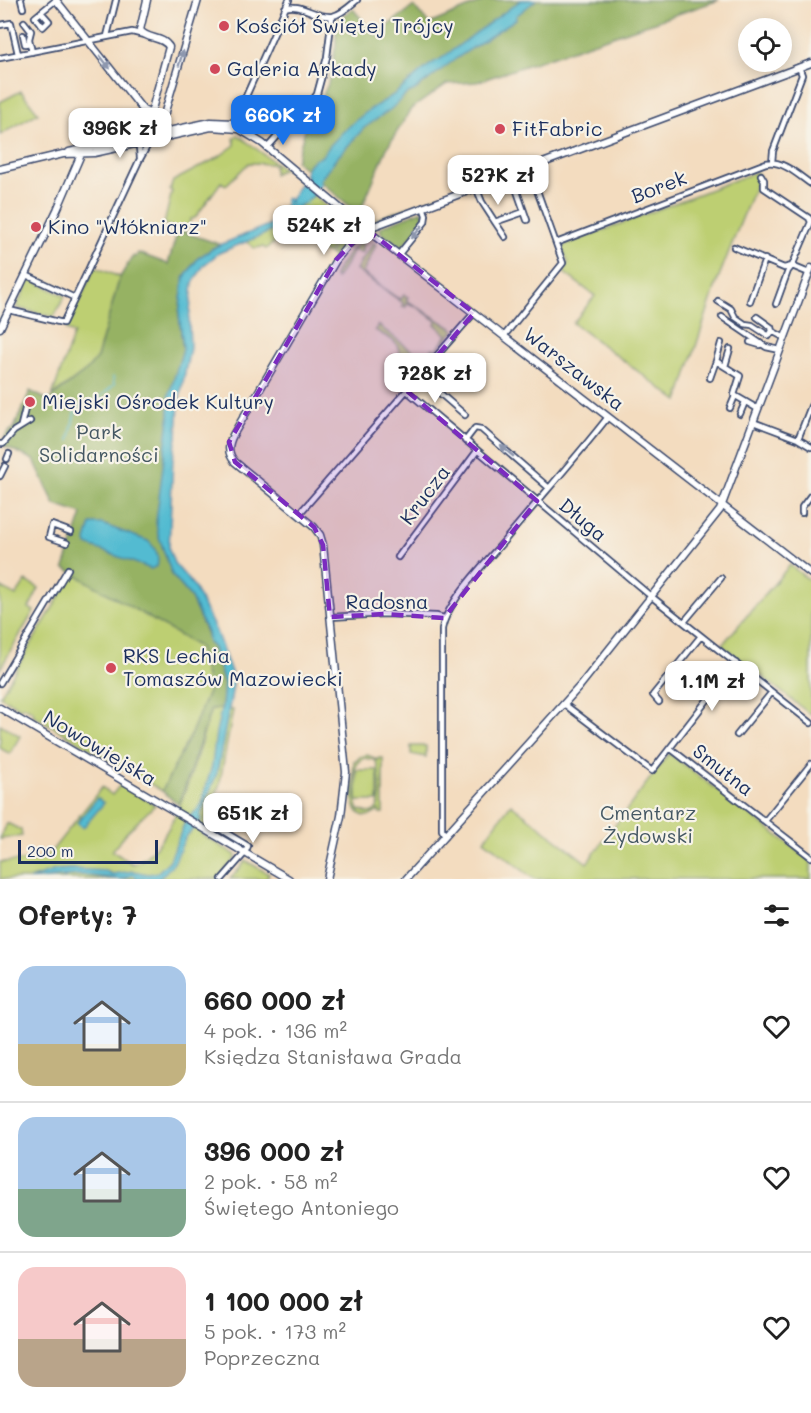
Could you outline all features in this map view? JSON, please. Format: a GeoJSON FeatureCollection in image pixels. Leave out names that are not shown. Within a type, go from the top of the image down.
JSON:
{"type":"FeatureCollection","features":[{"type":"Feature","properties":{"kind":"street"},"geometry":{"type":"LineString","coordinates":[[21,0],[23,8]]}},
{"type":"Feature","properties":{"kind":"street"},"geometry":{"type":"LineString","coordinates":[[41,12],[56,0],[143,110],[150,116],[158,117],[165,113]]}},
{"type":"Feature","properties":{"kind":"street"},"geometry":{"type":"LineString","coordinates":[[107,36],[116,0]]}},
{"type":"Feature","properties":{"kind":"street"},"geometry":{"type":"LineString","coordinates":[[144,35],[140,27],[147,0]]}},
{"type":"Feature","properties":{"kind":"street"},"geometry":{"type":"LineString","coordinates":[[9,310],[63,323],[139,160],[155,136],[165,113],[198,0]]}},
{"type":"Feature","properties":{"kind":"street"},"geometry":{"type":"LineString","coordinates":[[234,123],[289,0]]}},
{"type":"Feature","properties":{"kind":"street"},"geometry":{"type":"LineString","coordinates":[[285,8],[289,6],[332,16],[341,13],[357,0]]}},
{"type":"Feature","properties":{"kind":"street"},"geometry":{"type":"LineString","coordinates":[[265,146],[304,112],[317,94],[327,57],[332,16]]}},
{"type":"Feature","properties":{"kind":"street"},"geometry":{"type":"LineString","coordinates":[[24,22],[31,31],[32,52]]}},
{"type":"Feature","properties":{"kind":"street"},"geometry":{"type":"LineString","coordinates":[[0,25],[11,23],[18,54]]}},
{"type":"Feature","properties":{"kind":"street"},"geometry":{"type":"LineString","coordinates":[[0,58],[132,32],[164,41],[169,47],[142,139],[133,143],[0,168]]}},
{"type":"Feature","properties":{"kind":"street"},"geometry":{"type":"LineString","coordinates":[[23,35],[25,44],[30,43]]}},
{"type":"Feature","properties":{"kind":"street"},"geometry":{"type":"LineString","coordinates":[[343,249],[366,229],[811,63]]}},
{"type":"Feature","properties":{"kind":"street"},"geometry":{"type":"LineString","coordinates":[[800,67],[802,75],[773,151],[772,162],[782,165],[811,184]]}},
{"type":"Feature","properties":{"kind":"street"},"geometry":{"type":"LineString","coordinates":[[240,110],[241,119],[247,128],[265,146]]}},
{"type":"Feature","properties":{"kind":"street"},"geometry":{"type":"LineString","coordinates":[[165,113],[166,124],[176,130]]}},
{"type":"Feature","properties":{"kind":"street"},"geometry":{"type":"LineString","coordinates":[[150,116],[155,136]]}},
{"type":"Feature","properties":{"kind":"street"},"geometry":{"type":"LineString","coordinates":[[66,154],[81,153],[219,121],[247,128]]}},
{"type":"Feature","properties":{"kind":"street"},"geometry":{"type":"LineString","coordinates":[[155,136],[168,136],[224,126],[239,129],[265,146]]}},
{"type":"Feature","properties":{"kind":"street"},"geometry":{"type":"LineString","coordinates":[[133,143],[140,151],[139,160]]}},
{"type":"Feature","properties":{"kind":"street","name":"Warszawska"},"geometry":{"type":"LineString","coordinates":[[265,146],[344,213],[811,574]]}},
{"type":"Feature","properties":{"kind":"street"},"geometry":{"type":"LineString","coordinates":[[75,170],[93,150]]}},
{"type":"Feature","properties":{"kind":"street"},"geometry":{"type":"LineString","coordinates":[[0,328],[81,153]]}},
{"type":"Feature","properties":{"kind":"street"},"geometry":{"type":"LineString","coordinates":[[66,154],[75,159],[75,170]]}},
{"type":"Feature","properties":{"kind":"street","name":"Borek"},"geometry":{"type":"LineString","coordinates":[[556,243],[772,162]]}},
{"type":"Feature","properties":{"kind":"street"},"geometry":{"type":"LineString","coordinates":[[504,336],[563,266],[563,259],[529,168]]}},
{"type":"Feature","properties":{"kind":"street"},"geometry":{"type":"LineString","coordinates":[[511,174],[527,220]]}},
{"type":"Feature","properties":{"kind":"street"},"geometry":{"type":"LineString","coordinates":[[761,175],[764,188],[809,218],[811,222],[776,304]]}},
{"type":"Feature","properties":{"kind":"street"},"geometry":{"type":"LineString","coordinates":[[476,187],[482,202],[505,237]]}},
{"type":"Feature","properties":{"kind":"street"},"geometry":{"type":"LineString","coordinates":[[399,254],[425,222],[426,215],[423,207]]}},
{"type":"Feature","properties":{"kind":"street"},"geometry":{"type":"LineString","coordinates":[[495,222],[524,212]]}},
{"type":"Feature","properties":{"kind":"street"},"geometry":{"type":"LineString","coordinates":[[327,879],[341,816],[346,778],[322,540],[314,527],[235,462],[230,455],[229,442],[351,236],[351,222],[344,213]]}},
{"type":"Feature","properties":{"kind":"street"},"geometry":{"type":"LineString","coordinates":[[406,879],[564,704],[722,505],[780,350],[807,288],[810,271],[792,266],[784,268],[734,247]]}},
{"type":"Feature","properties":{"kind":"street"},"geometry":{"type":"LineString","coordinates":[[750,301],[765,259]]}},
{"type":"Feature","properties":{"kind":"street"},"geometry":{"type":"LineString","coordinates":[[26,275],[75,298]]}},
{"type":"Feature","properties":{"kind":"street"},"geometry":{"type":"LineString","coordinates":[[718,301],[731,309],[735,317],[745,324],[752,325],[769,336],[772,331]]}},
{"type":"Feature","properties":{"kind":"street"},"geometry":{"type":"LineString","coordinates":[[299,514],[474,313]]}},
{"type":"Feature","properties":{"kind":"street"},"geometry":{"type":"LineString","coordinates":[[722,317],[766,347]]}},
{"type":"Feature","properties":{"kind":"street"},"geometry":{"type":"LineString","coordinates":[[757,317],[771,327],[772,331],[785,338]]}},
{"type":"Feature","properties":{"kind":"street"},"geometry":{"type":"LineString","coordinates":[[750,342],[780,350]]}},
{"type":"Feature","properties":{"kind":"street"},"geometry":{"type":"LineString","coordinates":[[710,378],[722,344]]}},
{"type":"Feature","properties":{"kind":"street"},"geometry":{"type":"LineString","coordinates":[[724,366],[730,349]]}},
{"type":"Feature","properties":{"kind":"street"},"geometry":{"type":"LineString","coordinates":[[716,361],[740,376],[730,408]]}},
{"type":"Feature","properties":{"kind":"street"},"geometry":{"type":"LineString","coordinates":[[420,376],[465,415]]}},
{"type":"Feature","properties":{"kind":"street","name":"Długa"},"geometry":{"type":"LineString","coordinates":[[407,391],[652,596],[811,723]]}},
{"type":"Feature","properties":{"kind":"street"},"geometry":{"type":"LineString","coordinates":[[735,396],[758,409]]}},
{"type":"Feature","properties":{"kind":"street"},"geometry":{"type":"LineString","coordinates":[[740,414],[745,402]]}},
{"type":"Feature","properties":{"kind":"street"},"geometry":{"type":"LineString","coordinates":[[798,439],[811,406]]}},
{"type":"Feature","properties":{"kind":"street"},"geometry":{"type":"LineString","coordinates":[[21,425],[25,409]]}},
{"type":"Feature","properties":{"kind":"street"},"geometry":{"type":"LineString","coordinates":[[445,836],[442,830],[442,629],[444,618],[450,606],[608,417]]}},
{"type":"Feature","properties":{"kind":"street"},"geometry":{"type":"LineString","coordinates":[[0,444],[5,442],[21,425],[30,421]]}},
{"type":"Feature","properties":{"kind":"street"},"geometry":{"type":"LineString","coordinates":[[753,422],[810,445]]}},
{"type":"Feature","properties":{"kind":"street","name":"Długa"},"geometry":{"type":"LineString","coordinates":[[465,441],[475,428],[481,429],[549,488]]}},
{"type":"Feature","properties":{"kind":"street","name":"Krucza"},"geometry":{"type":"LineString","coordinates":[[398,557],[477,451]]}},
{"type":"Feature","properties":{"kind":"street"},"geometry":{"type":"LineString","coordinates":[[0,476],[5,466]]}},
{"type":"Feature","properties":{"kind":"street"},"geometry":{"type":"LineString","coordinates":[[709,495],[719,495],[728,489]]}},
{"type":"Feature","properties":{"kind":"street"},"geometry":{"type":"LineString","coordinates":[[802,513],[802,507],[811,495]]}},
{"type":"Feature","properties":{"kind":"street"},"geometry":{"type":"LineString","coordinates":[[67,543],[48,537],[52,525],[71,532]]}},
{"type":"Feature","properties":{"kind":"street"},"geometry":{"type":"LineString","coordinates":[[0,683],[68,569]]}},
{"type":"Feature","properties":{"kind":"street"},"geometry":{"type":"LineString","coordinates":[[684,622],[721,578]]}},
{"type":"Feature","properties":{"kind":"street","name":"Radosna"},"geometry":{"type":"LineString","coordinates":[[330,617],[384,614],[444,618]]}},
{"type":"Feature","properties":{"kind":"street"},"geometry":{"type":"LineString","coordinates":[[659,702],[653,695],[701,636]]}},
{"type":"Feature","properties":{"kind":"street"},"geometry":{"type":"LineString","coordinates":[[670,748],[736,663]]}},
{"type":"Feature","properties":{"kind":"street"},"geometry":{"type":"LineString","coordinates":[[737,735],[772,692]]}},
{"type":"Feature","properties":{"kind":"street","name":"Smutna"},"geometry":{"type":"LineString","coordinates":[[564,704],[649,770],[654,769],[670,748],[811,857]]}},
{"type":"Feature","properties":{"kind":"street","name":"Nowowiejska"},"geometry":{"type":"LineString","coordinates":[[0,708],[289,879]]}},
{"type":"Feature","properties":{"kind":"street"},"geometry":{"type":"LineString","coordinates":[[765,821],[811,764]]}},
{"type":"Feature","properties":{"kind":"street","name":"Nowowiejska"},"geometry":{"type":"LineString","coordinates":[[212,821],[211,824],[248,846],[245,853]]}},
{"type":"Feature","properties":{"kind":"street"},"geometry":{"type":"LineString","coordinates":[[806,853],[811,846]]}},
{"type":"Feature","properties":{"kind":"street"},"geometry":{"type":"LineString","coordinates":[[222,879],[245,853]]}},
{"type":"Feature","properties":{"kind":"highlighted area"},"geometry":{"type":"Polygon","coordinates":[[[366,229],[474,313],[407,391],[537,501],[444,618],[384,614],[330,617],[323,545],[314,527],[235,462],[229,442],[336,260],[366,229]]]}},
{"type":"Feature","properties":{"kind":"green space"},"geometry":{"type":"Polygon","coordinates":[[[486,0],[719,0],[477,82],[447,84],[411,109],[387,148],[359,214],[296,161],[309,116],[317,108],[328,84],[336,45],[336,24],[342,16],[353,9],[375,35],[414,6],[429,24],[486,0]]]}},
{"type":"Feature","properties":{"kind":"green space"},"geometry":{"type":"Polygon","coordinates":[[[21,91],[38,113],[0,135],[0,102],[21,91]]]}},
{"type":"Feature","properties":{"kind":"green space"},"geometry":{"type":"Polygon","coordinates":[[[238,135],[283,169],[274,174],[274,164],[249,163],[226,185],[221,182],[195,218],[191,219],[185,232],[164,224],[173,181],[217,158],[235,145],[234,138],[238,135]]]}},
{"type":"Feature","properties":{"kind":"green space"},"geometry":{"type":"Polygon","coordinates":[[[756,172],[759,176],[718,279],[678,401],[573,323],[595,296],[563,272],[568,263],[562,246],[756,172]]]}},
{"type":"Feature","properties":{"kind":"green space"},"geometry":{"type":"Polygon","coordinates":[[[492,176],[496,177],[376,219],[492,176]]]}},
{"type":"Feature","properties":{"kind":"green space"},"geometry":{"type":"Polygon","coordinates":[[[313,195],[328,208],[316,220],[310,215],[301,224],[297,220],[290,226],[299,237],[293,243],[284,235],[266,249],[254,248],[246,241],[277,229],[313,195]]]}},
{"type":"Feature","properties":{"kind":"green space"},"geometry":{"type":"Polygon","coordinates":[[[332,210],[338,218],[336,227],[330,236],[332,241],[329,254],[316,248],[311,240],[324,229],[323,220],[332,210]]]}},
{"type":"Feature","properties":{"kind":"green space"},"geometry":{"type":"Polygon","coordinates":[[[423,211],[423,216],[420,226],[402,247],[382,234],[380,229],[383,226],[423,211]]]}},
{"type":"Feature","properties":{"kind":"green space"},"geometry":{"type":"Polygon","coordinates":[[[341,217],[347,227],[346,237],[333,256],[331,255],[341,217]]]}},
{"type":"Feature","properties":{"kind":"green space","name":"Park Solidarności"},"geometry":{"type":"Polygon","coordinates":[[[178,230],[219,244],[198,258],[184,278],[179,314],[183,349],[158,510],[172,575],[190,596],[213,648],[224,684],[222,709],[211,709],[179,805],[162,791],[190,736],[209,690],[199,647],[64,568],[82,514],[55,505],[34,460],[4,446],[3,441],[7,433],[14,428],[30,391],[48,400],[87,370],[97,358],[120,277],[133,256],[136,257],[138,253],[168,264],[178,230]]]}},
{"type":"Feature","properties":{"kind":"green space"},"geometry":{"type":"Polygon","coordinates":[[[363,240],[362,253],[353,250],[336,279],[334,275],[349,252],[363,240]]]}},
{"type":"Feature","properties":{"kind":"green space"},"geometry":{"type":"Polygon","coordinates":[[[374,243],[376,245],[363,273],[396,297],[401,299],[404,295],[408,297],[406,300],[455,330],[436,351],[431,351],[433,348],[436,350],[447,335],[435,324],[436,321],[417,307],[407,303],[406,307],[402,306],[403,303],[356,270],[374,243]]]}},
{"type":"Feature","properties":{"kind":"green space"},"geometry":{"type":"Polygon","coordinates":[[[95,267],[120,277],[97,358],[87,370],[52,396],[74,333],[66,330],[95,267]]]}},
{"type":"Feature","properties":{"kind":"green space"},"geometry":{"type":"Polygon","coordinates":[[[30,279],[65,296],[54,317],[17,308],[30,279]]]}},
{"type":"Feature","properties":{"kind":"green space"},"geometry":{"type":"Polygon","coordinates":[[[378,325],[427,362],[420,369],[415,369],[400,356],[397,345],[392,340],[375,330],[378,325]]]}},
{"type":"Feature","properties":{"kind":"green space"},"geometry":{"type":"Polygon","coordinates":[[[790,565],[811,582],[811,715],[722,645],[790,565]]]}},
{"type":"Feature","properties":{"kind":"green space","name":"RKS Lechia Tomaszów Mazowiecki"},"geometry":{"type":"Polygon","coordinates":[[[74,572],[199,647],[209,690],[190,736],[162,791],[33,715],[33,711],[24,706],[20,708],[0,696],[74,572]]]}},
{"type":"Feature","properties":{"kind":"green space"},"geometry":{"type":"Polygon","coordinates":[[[26,581],[39,588],[29,608],[34,611],[0,669],[0,587],[16,596],[26,581]]]}},
{"type":"Feature","properties":{"kind":"green space"},"geometry":{"type":"Polygon","coordinates":[[[211,709],[233,710],[219,787],[205,822],[203,835],[236,855],[217,879],[0,879],[0,862],[40,860],[50,853],[102,787],[112,795],[121,784],[155,805],[127,832],[112,851],[133,864],[148,854],[162,839],[183,796],[211,709]]]}},
{"type":"Feature","properties":{"kind":"green space"},"geometry":{"type":"Polygon","coordinates":[[[0,724],[20,736],[10,754],[0,748],[0,724]]]}},
{"type":"Feature","properties":{"kind":"green space"},"geometry":{"type":"Polygon","coordinates":[[[411,746],[426,746],[426,757],[411,754],[411,746]]]}},
{"type":"Feature","properties":{"kind":"green space","name":"Cmentarz Żydowski"},"geometry":{"type":"Polygon","coordinates":[[[669,753],[811,861],[811,879],[534,879],[484,840],[511,804],[587,863],[669,753]]]}},
{"type":"Feature","properties":{"kind":"green space"},"geometry":{"type":"Polygon","coordinates":[[[367,755],[379,760],[383,758],[383,813],[379,813],[379,810],[366,816],[360,814],[353,801],[354,760],[355,762],[367,755]],[[365,758],[360,760],[355,773],[359,810],[369,813],[377,808],[380,798],[379,776],[375,760],[365,758]]]}},
{"type":"Feature","properties":{"kind":"green space"},"geometry":{"type":"Polygon","coordinates":[[[357,770],[378,770],[378,801],[357,801],[357,770]]]}},
{"type":"Feature","properties":{"kind":"green space"},"geometry":{"type":"Polygon","coordinates":[[[7,823],[21,830],[22,836],[0,839],[7,823]]]}},
{"type":"Feature","properties":{"kind":"green space"},"geometry":{"type":"Polygon","coordinates":[[[246,861],[269,874],[266,879],[230,879],[246,861]]]}},
{"type":"Feature","properties":{"kind":"water"},"geometry":{"type":"Polygon","coordinates":[[[521,0],[536,0],[516,16],[516,19],[454,60],[364,128],[335,160],[320,180],[321,185],[312,197],[295,210],[277,229],[219,253],[204,265],[193,283],[189,320],[190,348],[179,402],[177,438],[173,458],[169,549],[174,563],[193,585],[216,631],[231,672],[233,684],[217,773],[200,816],[201,820],[185,838],[174,863],[159,879],[139,879],[133,875],[121,879],[81,875],[29,879],[56,870],[71,869],[106,871],[112,874],[133,871],[148,874],[158,872],[170,860],[184,824],[198,809],[212,766],[224,683],[213,648],[208,642],[207,633],[190,596],[172,575],[156,522],[169,418],[169,395],[183,349],[179,314],[184,278],[198,258],[215,247],[271,224],[284,208],[286,198],[290,199],[289,204],[297,188],[307,176],[305,173],[309,165],[321,157],[349,127],[368,111],[398,92],[431,64],[521,0]]]}},
{"type":"Feature","properties":{"kind":"water"},"geometry":{"type":"Polygon","coordinates":[[[91,524],[102,524],[148,541],[156,552],[157,566],[151,569],[87,545],[91,524]]]}},
{"type":"Feature","properties":{"kind":"water"},"geometry":{"type":"Polygon","coordinates":[[[97,798],[104,803],[83,828],[77,823],[97,798]]]}},
{"type":"Feature","properties":{"kind":"waterway"},"geometry":{"type":"LineString","coordinates":[[304,202],[308,204]]}},
{"type":"Feature","properties":{"kind":"waterway"},"geometry":{"type":"LineString","coordinates":[[69,441],[76,407],[91,405],[114,385],[113,377]]}},
{"type":"Feature","properties":{"kind":"waterway"},"geometry":{"type":"LineString","coordinates":[[106,400],[111,403]]}},
{"type":"Feature","properties":{"kind":"place","name":"Kościół Świętej Trójcy"},"geometry":{"type":"Point","coordinates":[224,26]}},
{"type":"Feature","properties":{"kind":"place","name":"Galeria Arkady"},"geometry":{"type":"Point","coordinates":[215,69]}},
{"type":"Feature","properties":{"kind":"place","name":"FitFabric"},"geometry":{"type":"Point","coordinates":[500,129]}},
{"type":"Feature","properties":{"kind":"place","name":"Kino \"Włókniarz\""},"geometry":{"type":"Point","coordinates":[36,227]}},
{"type":"Feature","properties":{"kind":"place","name":"Miejski Ośrodek Kultury"},"geometry":{"type":"Point","coordinates":[30,402]}},
{"type":"Feature","properties":{"kind":"place","name":"RKS Lechia Tomaszów Mazowiecki"},"geometry":{"type":"Point","coordinates":[111,668]}}]}
